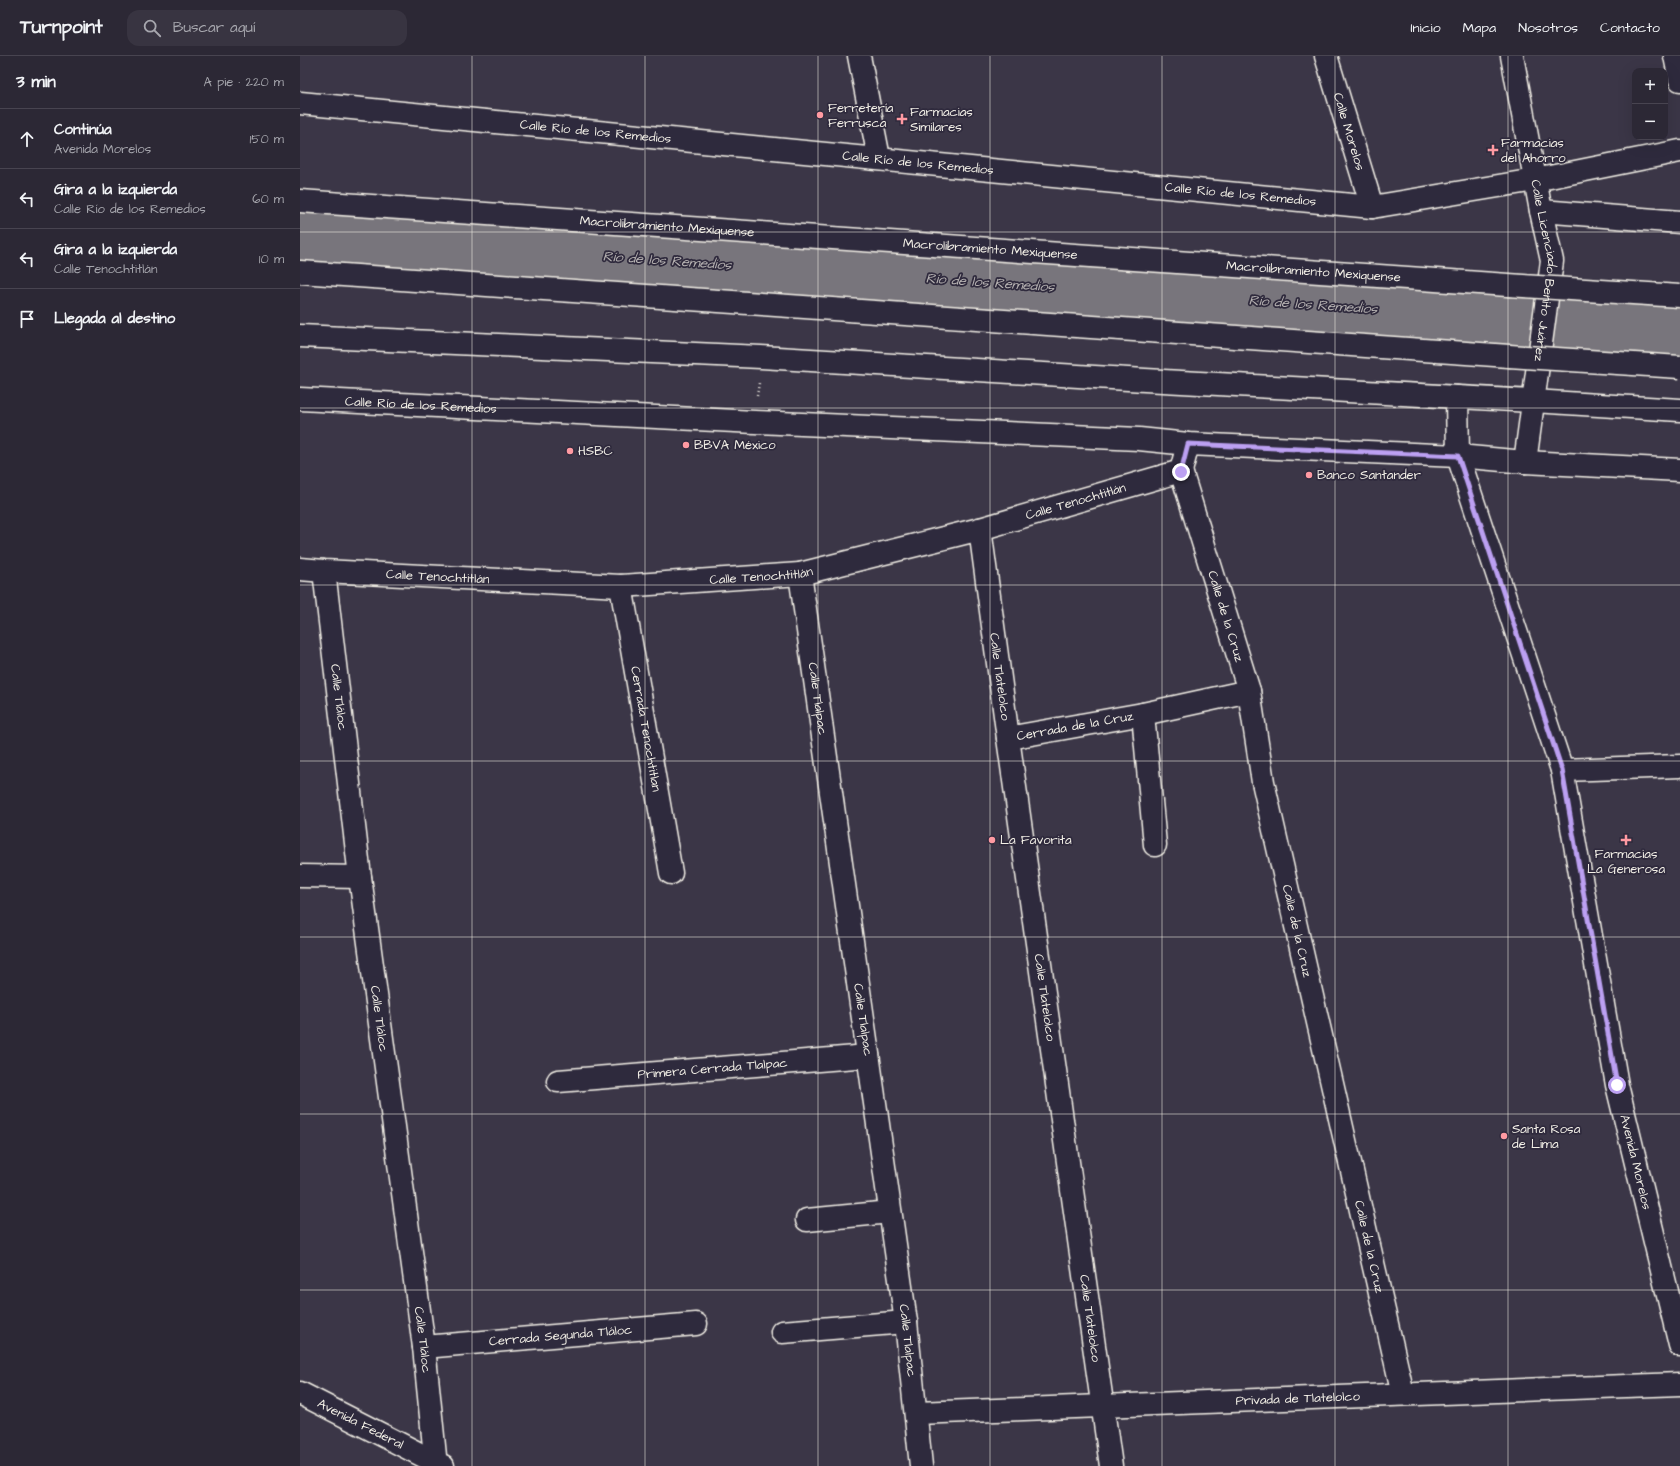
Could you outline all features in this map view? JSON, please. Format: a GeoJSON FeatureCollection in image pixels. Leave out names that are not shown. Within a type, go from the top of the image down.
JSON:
{"type":"FeatureCollection","features":[{"type":"Feature","properties":{"kind":"main road"},"geometry":{"type":"LineString","coordinates":[[859,56],[879,158]]}},
{"type":"Feature","properties":{"kind":"main road","name":"Calle Morelos"},"geometry":{"type":"LineString","coordinates":[[1326,56],[1372,207]]}},
{"type":"Feature","properties":{"kind":"main road","name":"Calle Licenciado Benito Juárez"},"geometry":{"type":"LineString","coordinates":[[1512,56],[1541,211],[1552,261],[1525,462]]}},
{"type":"Feature","properties":{"kind":"main road"},"geometry":{"type":"LineString","coordinates":[[1675,56],[1680,80]]}},
{"type":"Feature","properties":{"kind":"main road","name":"Calle Río de los Remedios"},"geometry":{"type":"LineString","coordinates":[[300,103],[1372,207],[1535,180],[1680,151]]}},
{"type":"Feature","properties":{"kind":"main road","name":"Macrolibramiento Mexiquense"},"geometry":{"type":"LineString","coordinates":[[300,201],[1680,296]]}},
{"type":"Feature","properties":{"kind":"main road"},"geometry":{"type":"LineString","coordinates":[[1541,211],[1680,222]]}},
{"type":"Feature","properties":{"kind":"main road"},"geometry":{"type":"LineString","coordinates":[[300,272],[1680,367]]}},
{"type":"Feature","properties":{"kind":"main road"},"geometry":{"type":"LineString","coordinates":[[300,336],[761,357],[1457,397],[1534,392],[1680,410]]}},
{"type":"Feature","properties":{"kind":"main road","name":"Avenida Morelos"},"geometry":{"type":"LineString","coordinates":[[1457,397],[1458,456],[1562,770],[1617,1085],[1680,1345]]}},
{"type":"Feature","properties":{"kind":"main road","name":"Calle Río de los Remedios"},"geometry":{"type":"LineString","coordinates":[[300,399],[755,422],[1139,439],[1188,444],[1458,456],[1525,462],[1680,470]]}},
{"type":"Feature","properties":{"kind":"main road"},"geometry":{"type":"LineString","coordinates":[[1181,472],[1188,444]]}},
{"type":"Feature","properties":{"kind":"main road","name":"Calle Tenochtitlán"},"geometry":{"type":"LineString","coordinates":[[300,569],[621,586],[800,574],[980,529],[1181,472]]}},
{"type":"Feature","properties":{"kind":"main road","name":"Calle de la Cruz"},"geometry":{"type":"LineString","coordinates":[[1181,472],[1249,691],[1263,782],[1403,1394]]}},
{"type":"Feature","properties":{"kind":"main road","name":"Calle Tlatelolco"},"geometry":{"type":"LineString","coordinates":[[980,529],[1008,738],[1104,1406],[1111,1466]]}},
{"type":"Feature","properties":{"kind":"main road","name":"Calle Tláloc"},"geometry":{"type":"LineString","coordinates":[[324,571],[360,877],[424,1347],[438,1465]]}},
{"type":"Feature","properties":{"kind":"main road","name":"Calle Tlalpac"},"geometry":{"type":"LineString","coordinates":[[800,574],[906,1322],[921,1466]]}},
{"type":"Feature","properties":{"kind":"main road","name":"Cerrada Tenochtitlan"},"geometry":{"type":"LineString","coordinates":[[621,586],[671,873]]}},
{"type":"Feature","properties":{"kind":"main road","name":"Cerrada de la Cruz"},"geometry":{"type":"LineString","coordinates":[[1008,738],[1143,714],[1249,691]]}},
{"type":"Feature","properties":{"kind":"main road","name":"Cerrada de la Cruz"},"geometry":{"type":"LineString","coordinates":[[1143,714],[1154,845]]}},
{"type":"Feature","properties":{"kind":"main road"},"geometry":{"type":"LineString","coordinates":[[1562,770],[1680,766]]}},
{"type":"Feature","properties":{"kind":"main road"},"geometry":{"type":"LineString","coordinates":[[300,876],[360,877]]}},
{"type":"Feature","properties":{"kind":"main road","name":"Primera Cerrada Tlalpac"},"geometry":{"type":"LineString","coordinates":[[558,1081],[868,1056]]}},
{"type":"Feature","properties":{"kind":"main road"},"geometry":{"type":"LineString","coordinates":[[807,1220],[890,1212]]}},
{"type":"Feature","properties":{"kind":"main road"},"geometry":{"type":"LineString","coordinates":[[782,1332],[906,1322]]}},
{"type":"Feature","properties":{"kind":"main road","name":"Cerrada Segunda Tláloc"},"geometry":{"type":"LineString","coordinates":[[424,1347],[696,1324]]}},
{"type":"Feature","properties":{"kind":"main road","name":"Privada de Tlatelolco"},"geometry":{"type":"LineString","coordinates":[[916,1413],[1680,1384]]}},
{"type":"Feature","properties":{"kind":"main road","name":"Avenida Federal"},"geometry":{"type":"LineString","coordinates":[[300,1393],[438,1465]]}},
{"type":"Feature","properties":{"kind":"path"},"geometry":{"type":"LineString","coordinates":[[755,422],[761,357]]}},
{"type":"Feature","properties":{"kind":"waterway","name":"Río de los Remedios"},"geometry":{"type":"LineString","coordinates":[[300,236],[1680,330]]}},
{"type":"Feature","properties":{"kind":"place","name":"Ferretería Ferrusca"},"geometry":{"type":"Point","coordinates":[820,115]}},
{"type":"Feature","properties":{"kind":"place","name":"Farmacias Similares"},"geometry":{"type":"Point","coordinates":[902,119]}},
{"type":"Feature","properties":{"kind":"place","name":"Farmacias del Ahorro"},"geometry":{"type":"Point","coordinates":[1493,150]}},
{"type":"Feature","properties":{"kind":"place","name":"BBVA México"},"geometry":{"type":"Point","coordinates":[686,445]}},
{"type":"Feature","properties":{"kind":"place","name":"HSBC"},"geometry":{"type":"Point","coordinates":[570,451]}},
{"type":"Feature","properties":{"kind":"place","name":"Banco Santander"},"geometry":{"type":"Point","coordinates":[1309,475]}},
{"type":"Feature","properties":{"kind":"place","name":"La Favorita"},"geometry":{"type":"Point","coordinates":[992,840]}},
{"type":"Feature","properties":{"kind":"place","name":"Farmacias La Generosa"},"geometry":{"type":"Point","coordinates":[1626,840]}},
{"type":"Feature","properties":{"kind":"place","name":"Santa Rosa de Lima"},"geometry":{"type":"Point","coordinates":[1504,1136]}},
{"type":"Feature","properties":{"kind":"route"},"geometry":{"type":"LineString","coordinates":[[1181,472],[1188,444],[1458,456],[1562,770],[1617,1085]]}}]}
